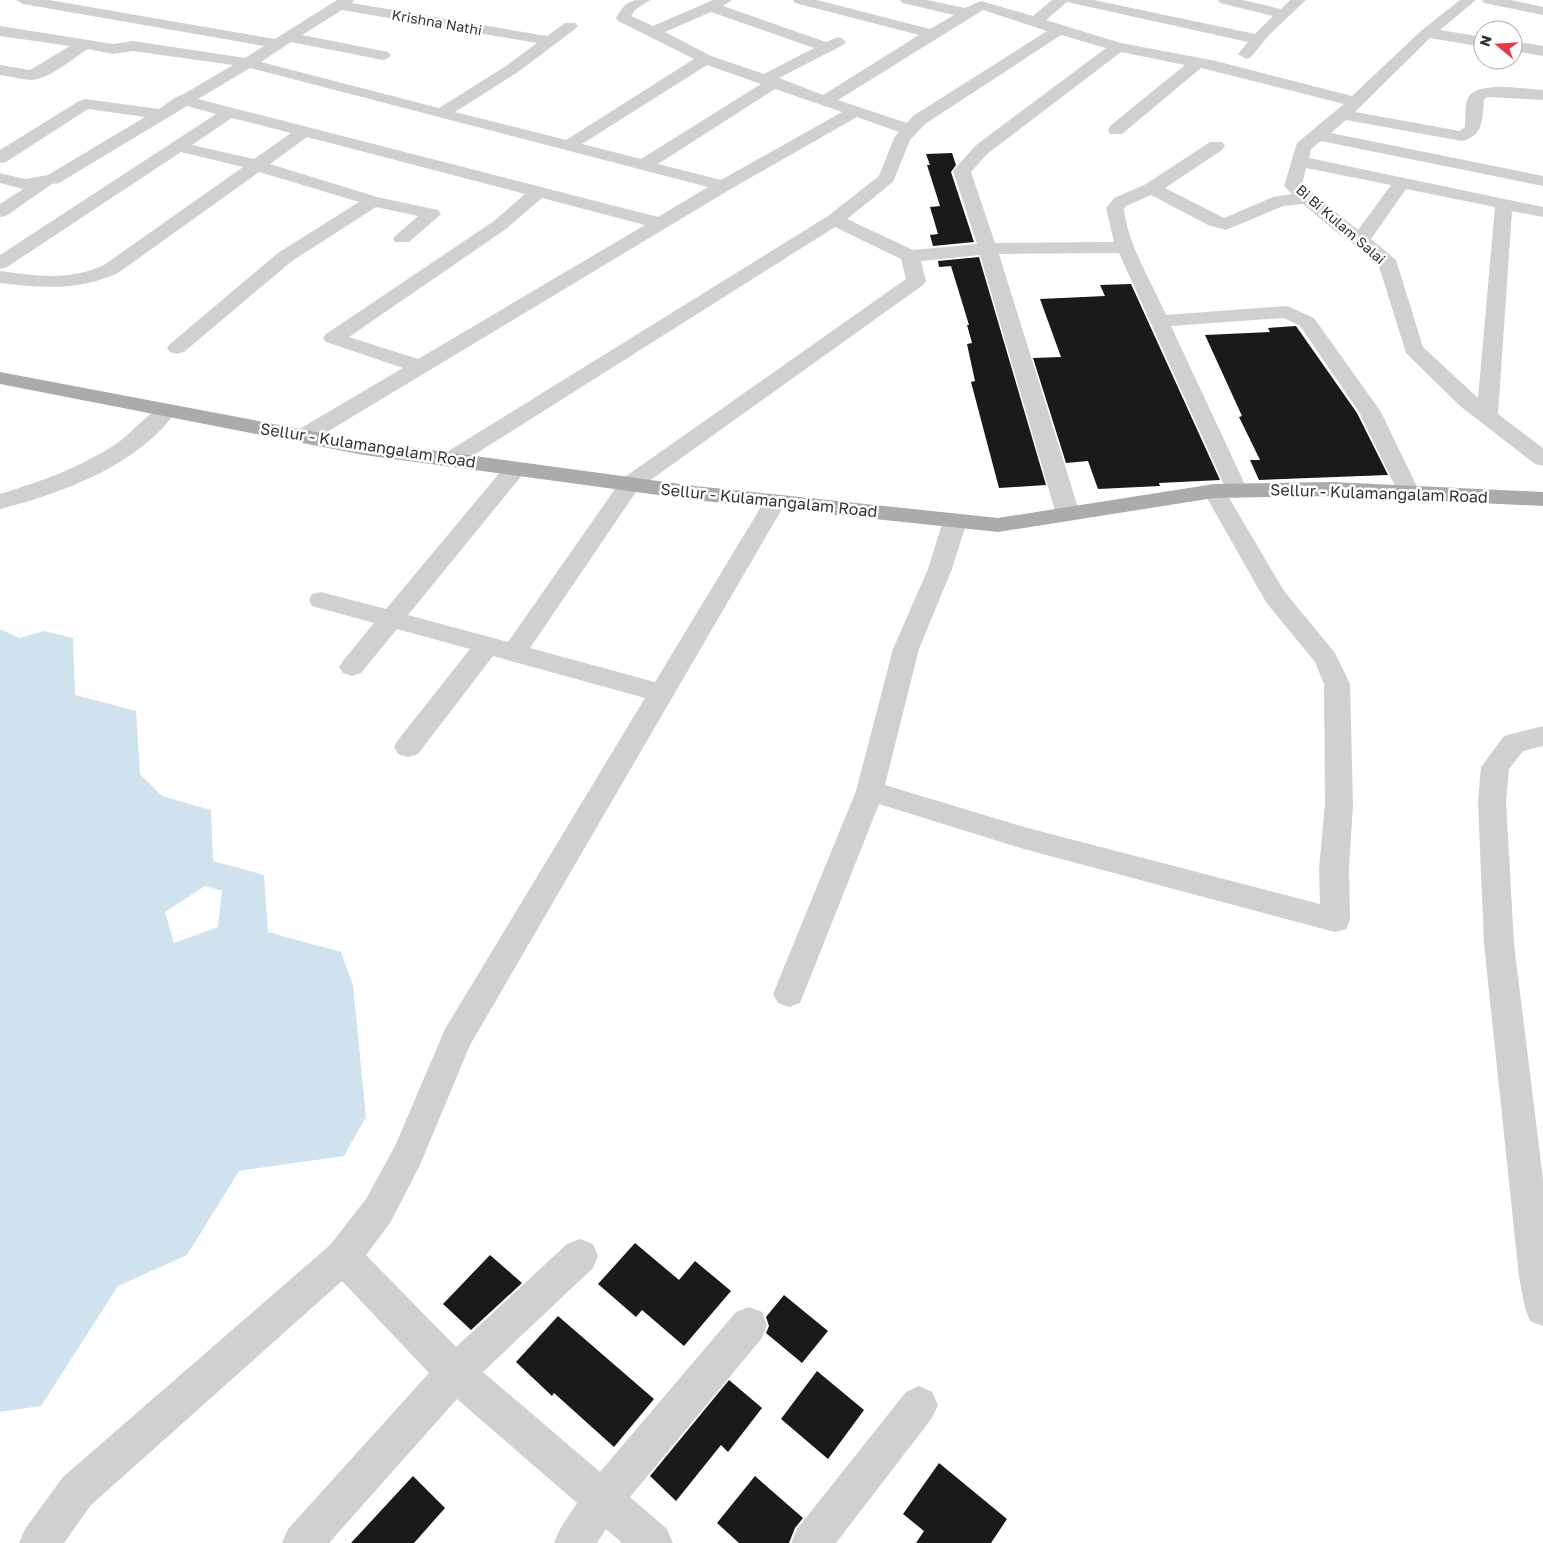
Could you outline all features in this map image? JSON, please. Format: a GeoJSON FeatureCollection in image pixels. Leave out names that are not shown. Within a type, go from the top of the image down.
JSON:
{"type":"FeatureCollection","features":[{"type":"Feature","properties":{"kind":"main road","name":"Sellur - Kulamangalam Road"},"geometry":{"type":"LineString","coordinates":[[0,378],[364,448],[775,502],[998,526],[1225,491],[1334,489],[1543,499]]}},
{"type":"Feature","properties":{"kind":"street"},"geometry":{"type":"LineString","coordinates":[[23,0],[383,55]]}},
{"type":"Feature","properties":{"kind":"street"},"geometry":{"type":"LineString","coordinates":[[643,0],[630,7],[623,18],[705,58],[910,130]]}},
{"type":"Feature","properties":{"kind":"street"},"geometry":{"type":"LineString","coordinates":[[653,32],[725,0]]}},
{"type":"Feature","properties":{"kind":"street"},"geometry":{"type":"LineString","coordinates":[[800,0],[932,34]]}},
{"type":"Feature","properties":{"kind":"street"},"geometry":{"type":"LineString","coordinates":[[907,0],[966,13]]}},
{"type":"Feature","properties":{"kind":"street"},"geometry":{"type":"LineString","coordinates":[[1035,22],[1061,0]]}},
{"type":"Feature","properties":{"kind":"street"},"geometry":{"type":"LineString","coordinates":[[1073,0],[1258,40]]}},
{"type":"Feature","properties":{"kind":"street"},"geometry":{"type":"LineString","coordinates":[[1225,0],[1283,14]]}},
{"type":"Feature","properties":{"kind":"street"},"geometry":{"type":"LineString","coordinates":[[1232,70],[1258,40],[1299,0]]}},
{"type":"Feature","properties":{"kind":"street","name":"Bi Bi Kulam Salai"},"geometry":{"type":"LineString","coordinates":[[1469,0],[1427,33],[1349,108],[1303,147],[1293,186],[1360,241],[1387,260],[1413,349],[1468,401],[1543,459]]}},
{"type":"Feature","properties":{"kind":"street"},"geometry":{"type":"LineString","coordinates":[[1489,0],[1543,11]]}},
{"type":"Feature","properties":{"kind":"street"},"geometry":{"type":"LineString","coordinates":[[0,212],[46,181],[248,63],[343,3]]}},
{"type":"Feature","properties":{"kind":"street","name":"Krishna Nathi"},"geometry":{"type":"LineString","coordinates":[[343,3],[550,41]]}},
{"type":"Feature","properties":{"kind":"street"},"geometry":{"type":"LineString","coordinates":[[826,100],[981,5],[1118,47],[1232,70],[1349,108],[1462,136],[1470,132],[1473,127],[1476,98],[1481,94],[1489,92],[1543,95]]}},
{"type":"Feature","properties":{"kind":"street"},"geometry":{"type":"LineString","coordinates":[[710,7],[828,48]]}},
{"type":"Feature","properties":{"kind":"street"},"geometry":{"type":"LineString","coordinates":[[442,113],[512,69],[570,26]]}},
{"type":"Feature","properties":{"kind":"street"},"geometry":{"type":"LineString","coordinates":[[450,460],[834,220],[887,178],[902,138],[919,120],[1060,29]]}},
{"type":"Feature","properties":{"kind":"street"},"geometry":{"type":"LineString","coordinates":[[0,31],[112,50],[133,46],[248,63],[723,186]]}},
{"type":"Feature","properties":{"kind":"street"},"geometry":{"type":"LineString","coordinates":[[1427,33],[1473,40]]}},
{"type":"Feature","properties":{"kind":"street"},"geometry":{"type":"LineString","coordinates":[[644,166],[770,81],[843,40]]}},
{"type":"Feature","properties":{"kind":"street"},"geometry":{"type":"LineString","coordinates":[[0,70],[30,74],[40,72],[85,44]]}},
{"type":"Feature","properties":{"kind":"street"},"geometry":{"type":"LineString","coordinates":[[1068,514],[988,249],[962,171],[981,150],[1118,47]]}},
{"type":"Feature","properties":{"kind":"street"},"geometry":{"type":"LineString","coordinates":[[1523,48],[1543,51]]}},
{"type":"Feature","properties":{"kind":"street"},"geometry":{"type":"LineString","coordinates":[[568,146],[705,58]]}},
{"type":"Feature","properties":{"kind":"street"},"geometry":{"type":"LineString","coordinates":[[1116,130],[1197,63]]}},
{"type":"Feature","properties":{"kind":"street"},"geometry":{"type":"LineString","coordinates":[[182,100],[660,223]]}},
{"type":"Feature","properties":{"kind":"street"},"geometry":{"type":"LineString","coordinates":[[0,158],[85,104],[159,114]]}},
{"type":"Feature","properties":{"kind":"street"},"geometry":{"type":"LineString","coordinates":[[304,436],[660,223],[856,111]]}},
{"type":"Feature","properties":{"kind":"street"},"geometry":{"type":"LineString","coordinates":[[0,263],[181,147],[230,112]]}},
{"type":"Feature","properties":{"kind":"street"},"geometry":{"type":"LineString","coordinates":[[0,277],[55,284],[94,278],[111,269],[305,131]]}},
{"type":"Feature","properties":{"kind":"street"},"geometry":{"type":"LineString","coordinates":[[1318,135],[1543,181]]}},
{"type":"Feature","properties":{"kind":"street"},"geometry":{"type":"LineString","coordinates":[[870,791],[1024,838],[1335,920],[1334,869],[1340,804],[1337,684],[1326,659],[1275,596],[1225,491],[1159,321],[1115,215],[1115,208],[1120,202],[1152,188],[1216,146]]}},
{"type":"Feature","properties":{"kind":"street"},"geometry":{"type":"LineString","coordinates":[[181,147],[256,165],[373,201],[432,214],[402,238]]}},
{"type":"Feature","properties":{"kind":"street"},"geometry":{"type":"LineString","coordinates":[[1299,161],[1543,212]]}},
{"type":"Feature","properties":{"kind":"street"},"geometry":{"type":"LineString","coordinates":[[0,178],[25,184],[46,181]]}},
{"type":"Feature","properties":{"kind":"street"},"geometry":{"type":"LineString","coordinates":[[1360,241],[1402,182]]}},
{"type":"Feature","properties":{"kind":"street"},"geometry":{"type":"LineString","coordinates":[[1152,188],[1214,220],[1226,224],[1235,222],[1279,201],[1308,198]]}},
{"type":"Feature","properties":{"kind":"street"},"geometry":{"type":"LineString","coordinates":[[420,367],[333,338],[500,225],[539,191]]}},
{"type":"Feature","properties":{"kind":"street"},"geometry":{"type":"LineString","coordinates":[[177,348],[285,257],[373,201]]}},
{"type":"Feature","properties":{"kind":"street"},"geometry":{"type":"LineString","coordinates":[[1487,416],[1504,204]]}},
{"type":"Feature","properties":{"kind":"street"},"geometry":{"type":"LineString","coordinates":[[834,220],[910,256],[988,249],[1127,247]]}},
{"type":"Feature","properties":{"kind":"street"},"geometry":{"type":"LineString","coordinates":[[514,652],[630,484],[916,281],[910,256]]}},
{"type":"Feature","properties":{"kind":"street"},"geometry":{"type":"LineString","coordinates":[[1159,321],[1287,312],[1307,322],[1370,412],[1409,493]]}},
{"type":"Feature","properties":{"kind":"street"},"geometry":{"type":"LineString","coordinates":[[0,502],[45,488],[101,462],[140,437],[166,410]]}},
{"type":"Feature","properties":{"kind":"street"},"geometry":{"type":"LineString","coordinates":[[352,667],[515,469]]}},
{"type":"Feature","properties":{"kind":"street"},"geometry":{"type":"LineString","coordinates":[[39,1543],[77,1491],[343,1257],[378,1211],[408,1154],[456,1039],[775,502]]}},
{"type":"Feature","properties":{"kind":"street"},"geometry":{"type":"LineString","coordinates":[[789,994],[870,791],[906,649],[940,569],[955,521]]}},
{"type":"Feature","properties":{"kind":"street"},"geometry":{"type":"LineString","coordinates":[[321,600],[662,693]]}},
{"type":"Feature","properties":{"kind":"street"},"geometry":{"type":"LineString","coordinates":[[408,746],[469,666],[488,645]]}},
{"type":"Feature","properties":{"kind":"street"},"geometry":{"type":"LineString","coordinates":[[1543,736],[1514,742],[1495,767],[1492,801],[1499,944],[1537,1277],[1543,1308]]}},
{"type":"Feature","properties":{"kind":"street"},"geometry":{"type":"LineString","coordinates":[[302,1543],[455,1373],[580,1256]]}},
{"type":"Feature","properties":{"kind":"street"},"geometry":{"type":"LineString","coordinates":[[343,1257],[455,1373],[653,1543]]}},
{"type":"Feature","properties":{"kind":"street"},"geometry":{"type":"LineString","coordinates":[[574,1543],[602,1500],[749,1325]]}},
{"type":"Feature","properties":{"kind":"street"},"geometry":{"type":"LineString","coordinates":[[811,1543],[919,1405]]}},
{"type":"Feature","properties":{"kind":"water"},"geometry":{"type":"Polygon","coordinates":[[[0,629],[19,638],[44,631],[73,638],[75,695],[136,711],[140,774],[162,796],[211,810],[213,861],[264,875],[268,932],[341,952],[353,985],[366,1117],[344,1156],[239,1171],[187,1255],[118,1286],[41,1406],[0,1412],[0,629]],[[205,886],[165,912],[174,943],[218,927],[222,891],[205,886]]]}},
{"type":"Feature","properties":{"kind":"building"},"geometry":{"type":"Polygon","coordinates":[[[952,153],[956,165],[951,172],[974,242],[933,246],[930,235],[938,234],[930,207],[940,206],[927,165],[930,165],[926,154],[952,153]]]}},
{"type":"Feature","properties":{"kind":"building"},"geometry":{"type":"Polygon","coordinates":[[[979,257],[1046,485],[999,488],[971,382],[975,381],[967,344],[972,343],[967,325],[969,325],[951,266],[939,267],[938,261],[979,257]]]}},
{"type":"Feature","properties":{"kind":"building"},"geometry":{"type":"Polygon","coordinates":[[[1131,284],[1220,480],[1159,483],[1160,486],[1098,489],[1088,461],[1066,463],[1033,358],[1061,357],[1040,299],[1105,296],[1100,285],[1131,284]]]}},
{"type":"Feature","properties":{"kind":"building"},"geometry":{"type":"Polygon","coordinates":[[[1296,326],[1357,413],[1388,475],[1259,480],[1250,460],[1260,460],[1239,417],[1242,416],[1205,335],[1270,332],[1268,328],[1296,326]]]}},
{"type":"Feature","properties":{"kind":"building"},"geometry":{"type":"Polygon","coordinates":[[[635,1243],[679,1280],[695,1261],[731,1291],[684,1346],[642,1310],[636,1317],[598,1284],[635,1243]]]}},
{"type":"Feature","properties":{"kind":"building"},"geometry":{"type":"Polygon","coordinates":[[[490,1255],[522,1283],[471,1330],[443,1304],[490,1255]]]}},
{"type":"Feature","properties":{"kind":"building"},"geometry":{"type":"Polygon","coordinates":[[[784,1295],[828,1331],[802,1363],[766,1333],[769,1326],[766,1317],[784,1295]]]}},
{"type":"Feature","properties":{"kind":"building"},"geometry":{"type":"Polygon","coordinates":[[[558,1316],[654,1399],[614,1447],[554,1393],[552,1396],[516,1362],[558,1316]]]}},
{"type":"Feature","properties":{"kind":"building"},"geometry":{"type":"Polygon","coordinates":[[[817,1371],[864,1410],[828,1459],[781,1419],[817,1371]]]}},
{"type":"Feature","properties":{"kind":"building"},"geometry":{"type":"Polygon","coordinates":[[[729,1380],[762,1408],[728,1452],[721,1445],[676,1501],[650,1476],[729,1380]]]}},
{"type":"Feature","properties":{"kind":"building"},"geometry":{"type":"Polygon","coordinates":[[[939,1463],[1007,1519],[991,1543],[916,1543],[924,1531],[903,1514],[939,1463]]]}},
{"type":"Feature","properties":{"kind":"building"},"geometry":{"type":"Polygon","coordinates":[[[413,1476],[445,1508],[414,1543],[351,1543],[413,1476]]]}},
{"type":"Feature","properties":{"kind":"building"},"geometry":{"type":"Polygon","coordinates":[[[755,1476],[803,1518],[795,1528],[789,1543],[739,1543],[717,1523],[755,1476]]]}}]}
